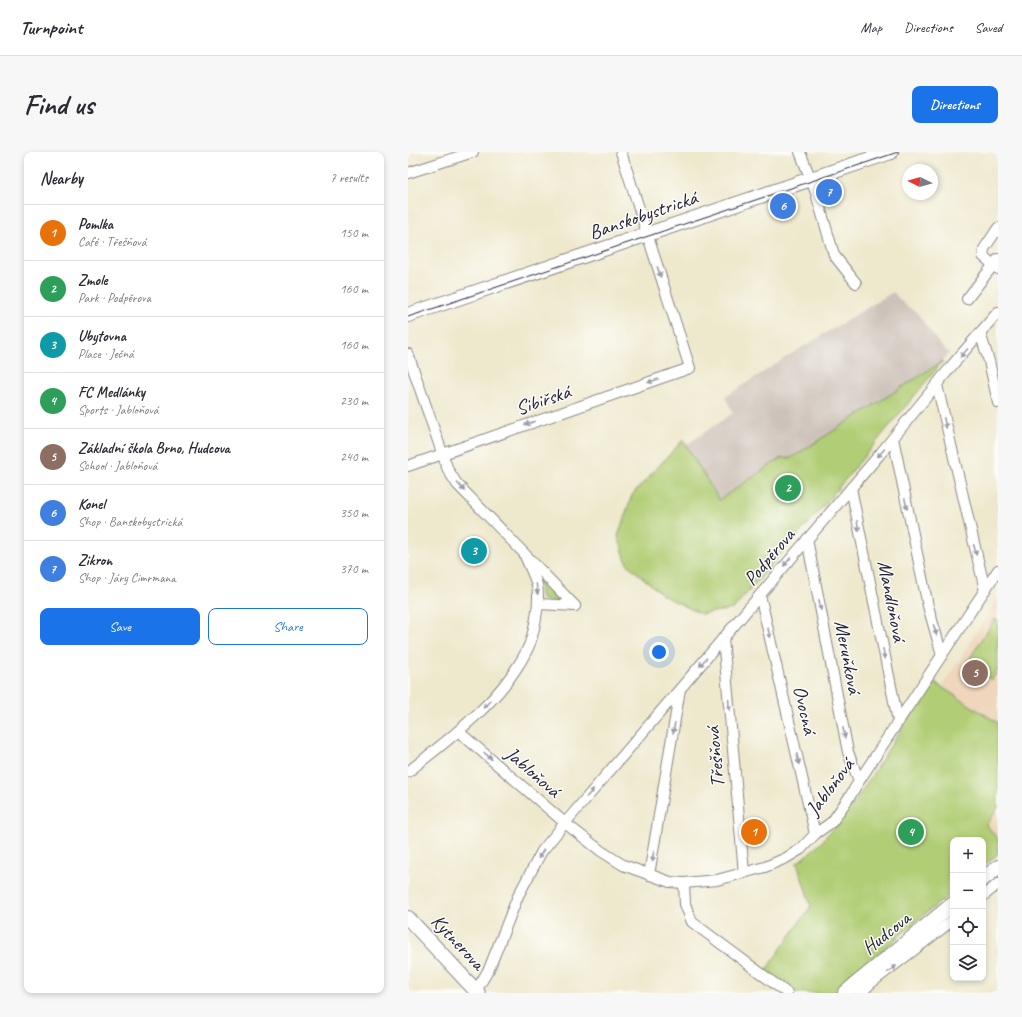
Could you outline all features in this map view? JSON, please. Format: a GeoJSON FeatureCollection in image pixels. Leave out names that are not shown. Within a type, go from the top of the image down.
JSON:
{"type":"FeatureCollection","features":[{"type":"Feature","properties":{"kind":"street"},"geometry":{"type":"LineString","coordinates":[[408,173],[473,152]]}},
{"type":"Feature","properties":{"kind":"street"},"geometry":{"type":"LineString","coordinates":[[621,152],[647,234]]}},
{"type":"Feature","properties":{"kind":"street"},"geometry":{"type":"LineString","coordinates":[[800,152],[815,190],[834,255],[856,283]]}},
{"type":"Feature","properties":{"kind":"street","name":"Banskobystrická"},"geometry":{"type":"LineString","coordinates":[[408,316],[891,152]]}},
{"type":"Feature","properties":{"kind":"street"},"geometry":{"type":"LineString","coordinates":[[967,299],[996,264],[983,256],[984,249],[998,228]]}},
{"type":"Feature","properties":{"kind":"street","name":"Sibiřská"},"geometry":{"type":"LineString","coordinates":[[408,466],[690,368],[647,234]]}},
{"type":"Feature","properties":{"kind":"street","name":"Podpěrova"},"geometry":{"type":"LineString","coordinates":[[477,992],[489,970],[518,896],[542,851],[565,822],[851,488],[998,312]]}},
{"type":"Feature","properties":{"kind":"street"},"geometry":{"type":"LineString","coordinates":[[980,333],[989,361],[998,404]]}},
{"type":"Feature","properties":{"kind":"street"},"geometry":{"type":"LineString","coordinates":[[408,354],[448,470],[457,484],[575,606],[538,604]]}},
{"type":"Feature","properties":{"kind":"street"},"geometry":{"type":"LineString","coordinates":[[937,385],[985,590]]}},
{"type":"Feature","properties":{"kind":"street"},"geometry":{"type":"LineString","coordinates":[[893,438],[928,606],[942,655]]}},
{"type":"Feature","properties":{"kind":"street","name":"Mandloňová"},"geometry":{"type":"LineString","coordinates":[[851,488],[898,721]]}},
{"type":"Feature","properties":{"kind":"street","name":"Meruňková"},"geometry":{"type":"LineString","coordinates":[[807,540],[848,752],[859,781]]}},
{"type":"Feature","properties":{"kind":"street"},"geometry":{"type":"LineString","coordinates":[[408,772],[458,731],[501,689],[517,668],[528,649],[538,604],[537,585],[524,553]]}},
{"type":"Feature","properties":{"kind":"street","name":"Jabloňová"},"geometry":{"type":"LineString","coordinates":[[458,731],[565,822],[601,851],[623,865],[670,882],[684,883],[717,880],[765,867],[786,858],[801,849],[815,834],[832,822],[998,570]]}},
{"type":"Feature","properties":{"kind":"street","name":"Ovocná"},"geometry":{"type":"LineString","coordinates":[[760,595],[815,834]]}},
{"type":"Feature","properties":{"kind":"street","name":"Třešňová"},"geometry":{"type":"LineString","coordinates":[[723,638],[744,873]]}},
{"type":"Feature","properties":{"kind":"street"},"geometry":{"type":"LineString","coordinates":[[649,875],[680,689]]}},
{"type":"Feature","properties":{"kind":"street"},"geometry":{"type":"LineString","coordinates":[[986,877],[998,867]]}},
{"type":"Feature","properties":{"kind":"street"},"geometry":{"type":"LineString","coordinates":[[684,883],[685,904],[692,922],[787,993]]}},
{"type":"Feature","properties":{"kind":"street"},"geometry":{"type":"LineString","coordinates":[[986,894],[998,884]]}},
{"type":"Feature","properties":{"kind":"street","name":"Hudcova"},"geometry":{"type":"LineString","coordinates":[[845,993],[950,906]]}},
{"type":"Feature","properties":{"kind":"street","name":"Kytnerova"},"geometry":{"type":"LineString","coordinates":[[408,918],[477,992]]}},
{"type":"Feature","properties":{"kind":"street","name":"Hudcova"},"geometry":{"type":"LineString","coordinates":[[861,993],[950,922]]}},
{"type":"Feature","properties":{"kind":"shaded area"},"geometry":{"type":"Polygon","coordinates":[[[893,292],[904,304],[917,313],[940,345],[949,353],[942,361],[853,419],[790,458],[781,458],[719,500],[686,445],[733,413],[725,397],[788,356],[893,292]]]}},
{"type":"Feature","properties":{"kind":"shaded area"},"geometry":{"type":"Polygon","coordinates":[[[998,598],[998,723],[942,687],[998,598]]]}},
{"type":"Feature","properties":{"kind":"shaded area"},"geometry":{"type":"Polygon","coordinates":[[[998,809],[998,838],[986,825],[998,809]]]}},
{"type":"Feature","properties":{"kind":"green space"},"geometry":{"type":"Polygon","coordinates":[[[943,361],[820,510],[733,609],[701,614],[664,596],[627,564],[618,536],[632,495],[683,440],[719,500],[781,458],[791,458],[943,361]]]}},
{"type":"Feature","properties":{"kind":"green space"},"geometry":{"type":"Polygon","coordinates":[[[537,574],[562,596],[559,601],[554,602],[541,599],[537,574]]]}},
{"type":"Feature","properties":{"kind":"green space"},"geometry":{"type":"Polygon","coordinates":[[[995,619],[998,621],[998,669],[992,680],[966,664],[995,619]]]}},
{"type":"Feature","properties":{"kind":"green space"},"geometry":{"type":"Polygon","coordinates":[[[932,681],[998,723],[998,808],[986,825],[998,838],[998,854],[986,864],[986,837],[950,837],[950,894],[919,919],[834,993],[797,993],[766,970],[811,906],[797,863],[820,844],[856,800],[932,681]]]}},
{"type":"Feature","properties":{"kind":"tram line"},"geometry":{"type":"LineString","coordinates":[[408,317],[898,152]]}},
{"type":"Feature","properties":{"kind":"place","name":"Zikron"},"geometry":{"type":"Point","coordinates":[829,192]}},
{"type":"Feature","properties":{"kind":"place","name":"Konel"},"geometry":{"type":"Point","coordinates":[783,206]}},
{"type":"Feature","properties":{"kind":"place","name":"Zmole"},"geometry":{"type":"Point","coordinates":[788,488]}},
{"type":"Feature","properties":{"kind":"place","name":"Ubytovna"},"geometry":{"type":"Point","coordinates":[474,551]}},
{"type":"Feature","properties":{"kind":"place","name":"Základní škola Brno, Hudcova"},"geometry":{"type":"Point","coordinates":[975,673]}},
{"type":"Feature","properties":{"kind":"place","name":"Pomlka"},"geometry":{"type":"Point","coordinates":[754,832]}},
{"type":"Feature","properties":{"kind":"place","name":"FC Medlánky"},"geometry":{"type":"Point","coordinates":[911,832]}}]}
